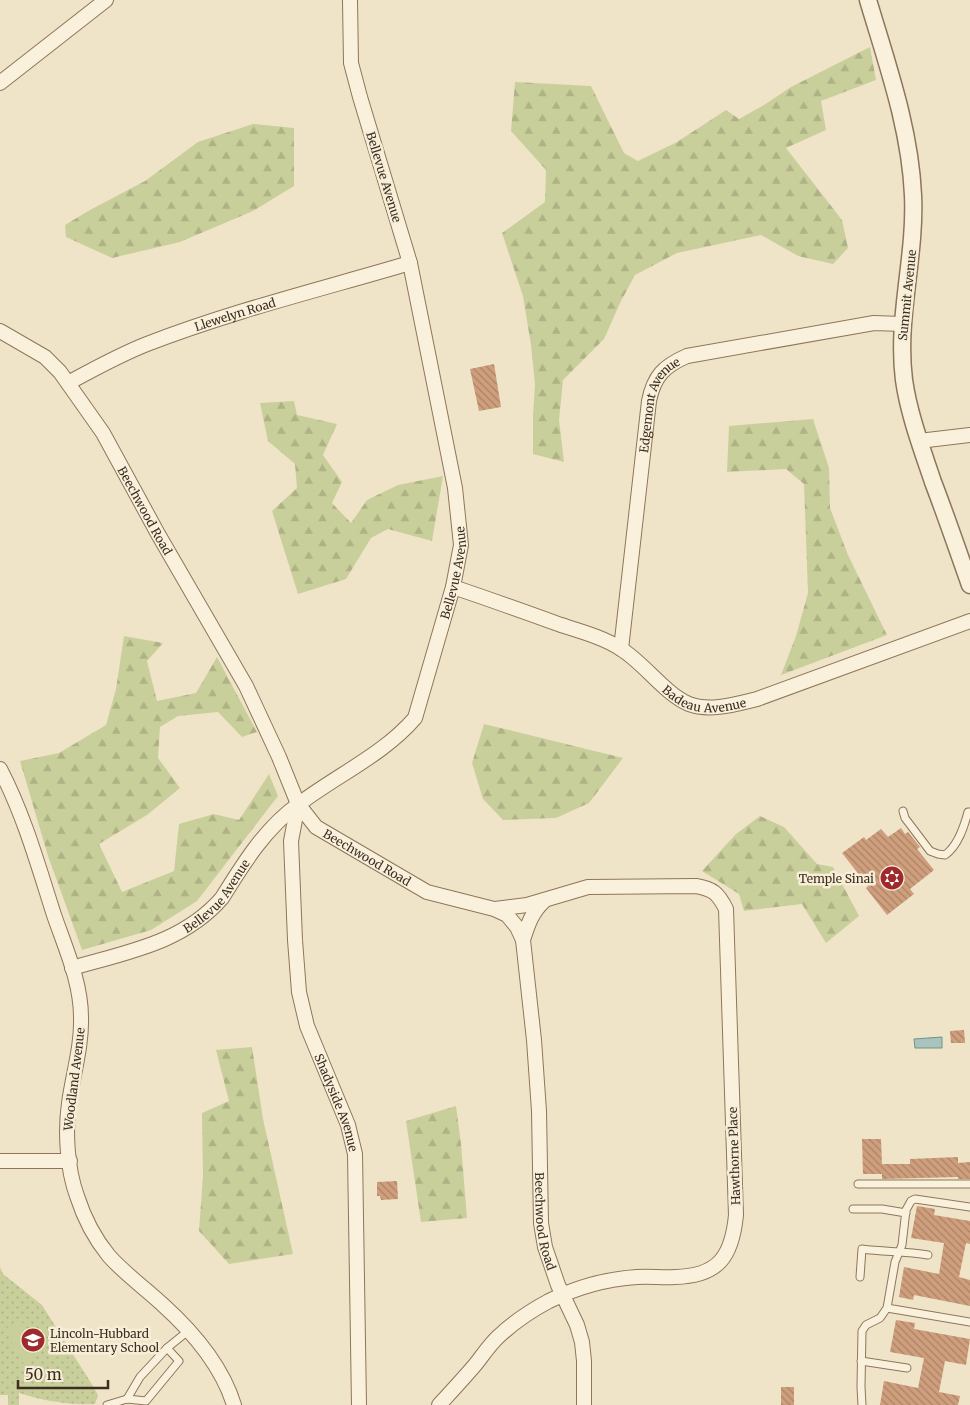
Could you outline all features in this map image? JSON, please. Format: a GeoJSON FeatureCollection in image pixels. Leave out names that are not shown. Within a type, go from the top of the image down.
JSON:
{"type":"FeatureCollection","features":[{"type":"Feature","properties":{"kind":"street"},"geometry":{"type":"LineString","coordinates":[[0,83],[106,0]]}},
{"type":"Feature","properties":{"kind":"street","name":"Bellevue Avenue"},"geometry":{"type":"LineString","coordinates":[[72,968],[166,939],[192,925],[222,898],[273,826],[298,804],[402,733],[415,718],[453,587],[461,545],[455,488],[410,263],[351,63],[350,0]]}},
{"type":"Feature","properties":{"kind":"street","name":"Summit Avenue"},"geometry":{"type":"LineString","coordinates":[[868,0],[898,102],[909,155],[913,195],[912,241],[902,324],[905,381],[919,441],[970,586]]}},
{"type":"Feature","properties":{"kind":"street","name":"Llewelyn Road"},"geometry":{"type":"LineString","coordinates":[[68,383],[112,359],[190,328],[250,308],[410,263]]}},
{"type":"Feature","properties":{"kind":"street","name":"Edgemont Avenue"},"geometry":{"type":"LineString","coordinates":[[621,649],[649,401],[655,381],[663,370],[672,363],[687,356],[874,323],[902,324]]}},
{"type":"Feature","properties":{"kind":"street","name":"Beechwood Road"},"geometry":{"type":"LineString","coordinates":[[0,331],[45,357],[60,372],[103,432],[158,534],[246,686],[279,757],[298,804],[316,827],[427,892],[494,909],[508,916],[517,927],[523,940],[534,1040],[538,1102],[541,1223],[545,1247],[562,1295],[577,1325],[582,1342],[584,1405]]}},
{"type":"Feature","properties":{"kind":"street"},"geometry":{"type":"LineString","coordinates":[[919,441],[970,435]]}},
{"type":"Feature","properties":{"kind":"street","name":"Badeau Avenue"},"geometry":{"type":"LineString","coordinates":[[453,587],[586,634],[621,649],[676,696],[688,704],[699,707],[734,705],[757,699],[970,621]]}},
{"type":"Feature","properties":{"kind":"street","name":"Woodland Avenue"},"geometry":{"type":"LineString","coordinates":[[0,769],[12,792],[22,818],[72,968],[82,1015],[81,1040],[67,1124],[70,1160],[76,1195],[88,1224],[109,1256],[163,1304],[200,1344],[228,1387],[234,1405]]}},
{"type":"Feature","properties":{"kind":"street","name":"Shadyside Avenue"},"geometry":{"type":"LineString","coordinates":[[298,804],[290,841],[294,935],[299,992],[307,1026],[348,1125],[355,1154],[359,1405]]}},
{"type":"Feature","properties":{"kind":"street","name":"Hawthorne Place"},"geometry":{"type":"LineString","coordinates":[[439,1405],[498,1336],[548,1301],[575,1289],[618,1279],[639,1277],[677,1278],[705,1273],[717,1265],[734,1237],[736,1215],[726,909],[720,898],[710,889],[696,886],[588,887],[527,905],[494,909]]}},
{"type":"Feature","properties":{"kind":"street"},"geometry":{"type":"LineString","coordinates":[[523,940],[531,916],[544,901]]}},
{"type":"Feature","properties":{"kind":"street"},"geometry":{"type":"LineString","coordinates":[[0,1161],[70,1160]]}},
{"type":"Feature","properties":{"kind":"lane"},"geometry":{"type":"LineString","coordinates":[[903,811],[905,818],[930,851],[945,855],[953,850],[969,812]]}},
{"type":"Feature","properties":{"kind":"lane"},"geometry":{"type":"LineString","coordinates":[[858,1184],[970,1184]]}},
{"type":"Feature","properties":{"kind":"lane"},"geometry":{"type":"LineString","coordinates":[[862,1405],[860,1361],[862,1331],[866,1325],[880,1318],[887,1308],[895,1262],[902,1245],[906,1213],[910,1201],[915,1199],[970,1207]]}},
{"type":"Feature","properties":{"kind":"lane"},"geometry":{"type":"LineString","coordinates":[[853,1209],[882,1209],[906,1213]]}},
{"type":"Feature","properties":{"kind":"lane"},"geometry":{"type":"LineString","coordinates":[[860,1277],[862,1249],[928,1255]]}},
{"type":"Feature","properties":{"kind":"lane"},"geometry":{"type":"LineString","coordinates":[[887,1308],[970,1322]]}},
{"type":"Feature","properties":{"kind":"lane"},"geometry":{"type":"LineString","coordinates":[[127,1399],[140,1377],[167,1348],[188,1331]]}},
{"type":"Feature","properties":{"kind":"lane"},"geometry":{"type":"LineString","coordinates":[[107,1405],[127,1399],[146,1401],[179,1361],[167,1348]]}},
{"type":"Feature","properties":{"kind":"lane"},"geometry":{"type":"LineString","coordinates":[[860,1361],[907,1368]]}},
{"type":"Feature","properties":{"kind":"green space"},"geometry":{"type":"Polygon","coordinates":[[[870,47],[876,80],[821,101],[826,130],[786,148],[842,220],[848,248],[833,264],[798,256],[761,235],[677,253],[635,275],[604,339],[563,380],[559,420],[564,462],[533,454],[535,384],[531,345],[523,296],[502,233],[545,202],[546,170],[511,131],[515,82],[591,86],[624,153],[638,161],[677,142],[726,110],[739,119],[791,87],[870,47]]]}},
{"type":"Feature","properties":{"kind":"green space"},"geometry":{"type":"Polygon","coordinates":[[[253,124],[294,128],[294,186],[253,211],[180,242],[112,258],[66,237],[65,225],[145,181],[198,142],[253,124]]]}},
{"type":"Feature","properties":{"kind":"green space"},"geometry":{"type":"Polygon","coordinates":[[[294,401],[297,415],[337,424],[323,455],[342,482],[332,503],[351,523],[367,500],[398,485],[443,476],[432,541],[388,529],[371,538],[346,579],[298,594],[272,511],[297,488],[295,464],[268,441],[260,403],[294,401]]]}},
{"type":"Feature","properties":{"kind":"green space"},"geometry":{"type":"Polygon","coordinates":[[[813,419],[829,468],[830,508],[848,555],[887,635],[781,675],[796,636],[808,593],[804,484],[786,469],[727,472],[729,426],[813,419]]]}},
{"type":"Feature","properties":{"kind":"green space"},"geometry":{"type":"Polygon","coordinates":[[[124,636],[163,643],[147,661],[157,701],[196,693],[217,657],[257,732],[242,737],[218,712],[178,716],[160,727],[158,758],[180,788],[147,815],[99,844],[122,892],[174,871],[179,824],[214,814],[239,820],[269,774],[278,796],[197,901],[151,930],[82,950],[48,856],[20,761],[59,753],[106,725],[116,689],[124,636]]]}},
{"type":"Feature","properties":{"kind":"green space"},"geometry":{"type":"Polygon","coordinates":[[[484,724],[623,758],[589,803],[556,818],[503,820],[483,799],[472,763],[484,724]]]}},
{"type":"Feature","properties":{"kind":"green space"},"geometry":{"type":"Polygon","coordinates":[[[760,816],[784,827],[817,864],[833,867],[859,916],[826,943],[802,904],[744,911],[739,894],[702,871],[736,834],[760,816]]]}},
{"type":"Feature","properties":{"kind":"green space"},"geometry":{"type":"Polygon","coordinates":[[[252,1047],[263,1119],[293,1254],[229,1264],[199,1231],[203,1176],[202,1113],[229,1101],[216,1050],[252,1047]]]}},
{"type":"Feature","properties":{"kind":"green space"},"geometry":{"type":"Polygon","coordinates":[[[456,1106],[467,1218],[421,1222],[406,1121],[456,1106]]]}},
{"type":"Feature","properties":{"kind":"green space"},"geometry":{"type":"Polygon","coordinates":[[[0,1267],[3,1274],[42,1305],[98,1395],[95,1404],[56,1402],[19,1393],[19,1405],[8,1405],[8,1395],[0,1395],[0,1267]]]}},
{"type":"Feature","properties":{"kind":"green space"},"geometry":{"type":"Polygon","coordinates":[[[21,1320],[39,1355],[22,1363],[5,1329],[21,1320]]]}},
{"type":"Feature","properties":{"kind":"water"},"geometry":{"type":"Polygon","coordinates":[[[942,1037],[942,1048],[915,1048],[914,1039],[942,1037]]]}},
{"type":"Feature","properties":{"kind":"building"},"geometry":{"type":"Polygon","coordinates":[[[494,364],[501,407],[479,411],[470,369],[494,364]]]}},
{"type":"Feature","properties":{"kind":"building","name":"Temple Sinai"},"geometry":{"type":"Polygon","coordinates":[[[901,828],[905,834],[908,832],[920,847],[917,849],[934,870],[910,889],[914,894],[887,915],[866,888],[868,886],[842,853],[864,837],[866,840],[881,829],[888,837],[901,828]]]}},
{"type":"Feature","properties":{"kind":"building"},"geometry":{"type":"Polygon","coordinates":[[[964,1030],[965,1043],[951,1043],[950,1031],[964,1030]]]}},
{"type":"Feature","properties":{"kind":"building"},"geometry":{"type":"Polygon","coordinates":[[[862,1139],[881,1139],[882,1164],[910,1164],[910,1159],[958,1157],[958,1163],[970,1162],[970,1179],[958,1179],[958,1177],[882,1179],[882,1174],[863,1174],[862,1139]]]}},
{"type":"Feature","properties":{"kind":"building"},"geometry":{"type":"Polygon","coordinates":[[[397,1181],[398,1199],[381,1200],[380,1196],[377,1196],[377,1182],[397,1181]]]}},
{"type":"Feature","properties":{"kind":"building"},"geometry":{"type":"Polygon","coordinates":[[[917,1206],[935,1209],[934,1215],[970,1221],[970,1244],[966,1243],[959,1277],[970,1280],[970,1306],[914,1295],[913,1300],[899,1297],[904,1267],[939,1274],[944,1243],[911,1238],[917,1206]]]}},
{"type":"Feature","properties":{"kind":"building"},"geometry":{"type":"Polygon","coordinates":[[[896,1320],[915,1323],[914,1329],[970,1339],[966,1365],[945,1361],[939,1392],[960,1396],[958,1405],[880,1405],[884,1381],[918,1388],[924,1358],[890,1352],[896,1320]]]}},
{"type":"Feature","properties":{"kind":"building"},"geometry":{"type":"Polygon","coordinates":[[[781,1387],[794,1387],[794,1405],[781,1405],[781,1387]]]}},
{"type":"Feature","properties":{"kind":"place","name":"Temple Sinai"},"geometry":{"type":"Point","coordinates":[892,878]}},
{"type":"Feature","properties":{"kind":"place","name":"Lincoln-Hubbard Elementary School"},"geometry":{"type":"Point","coordinates":[33,1340]}}]}
